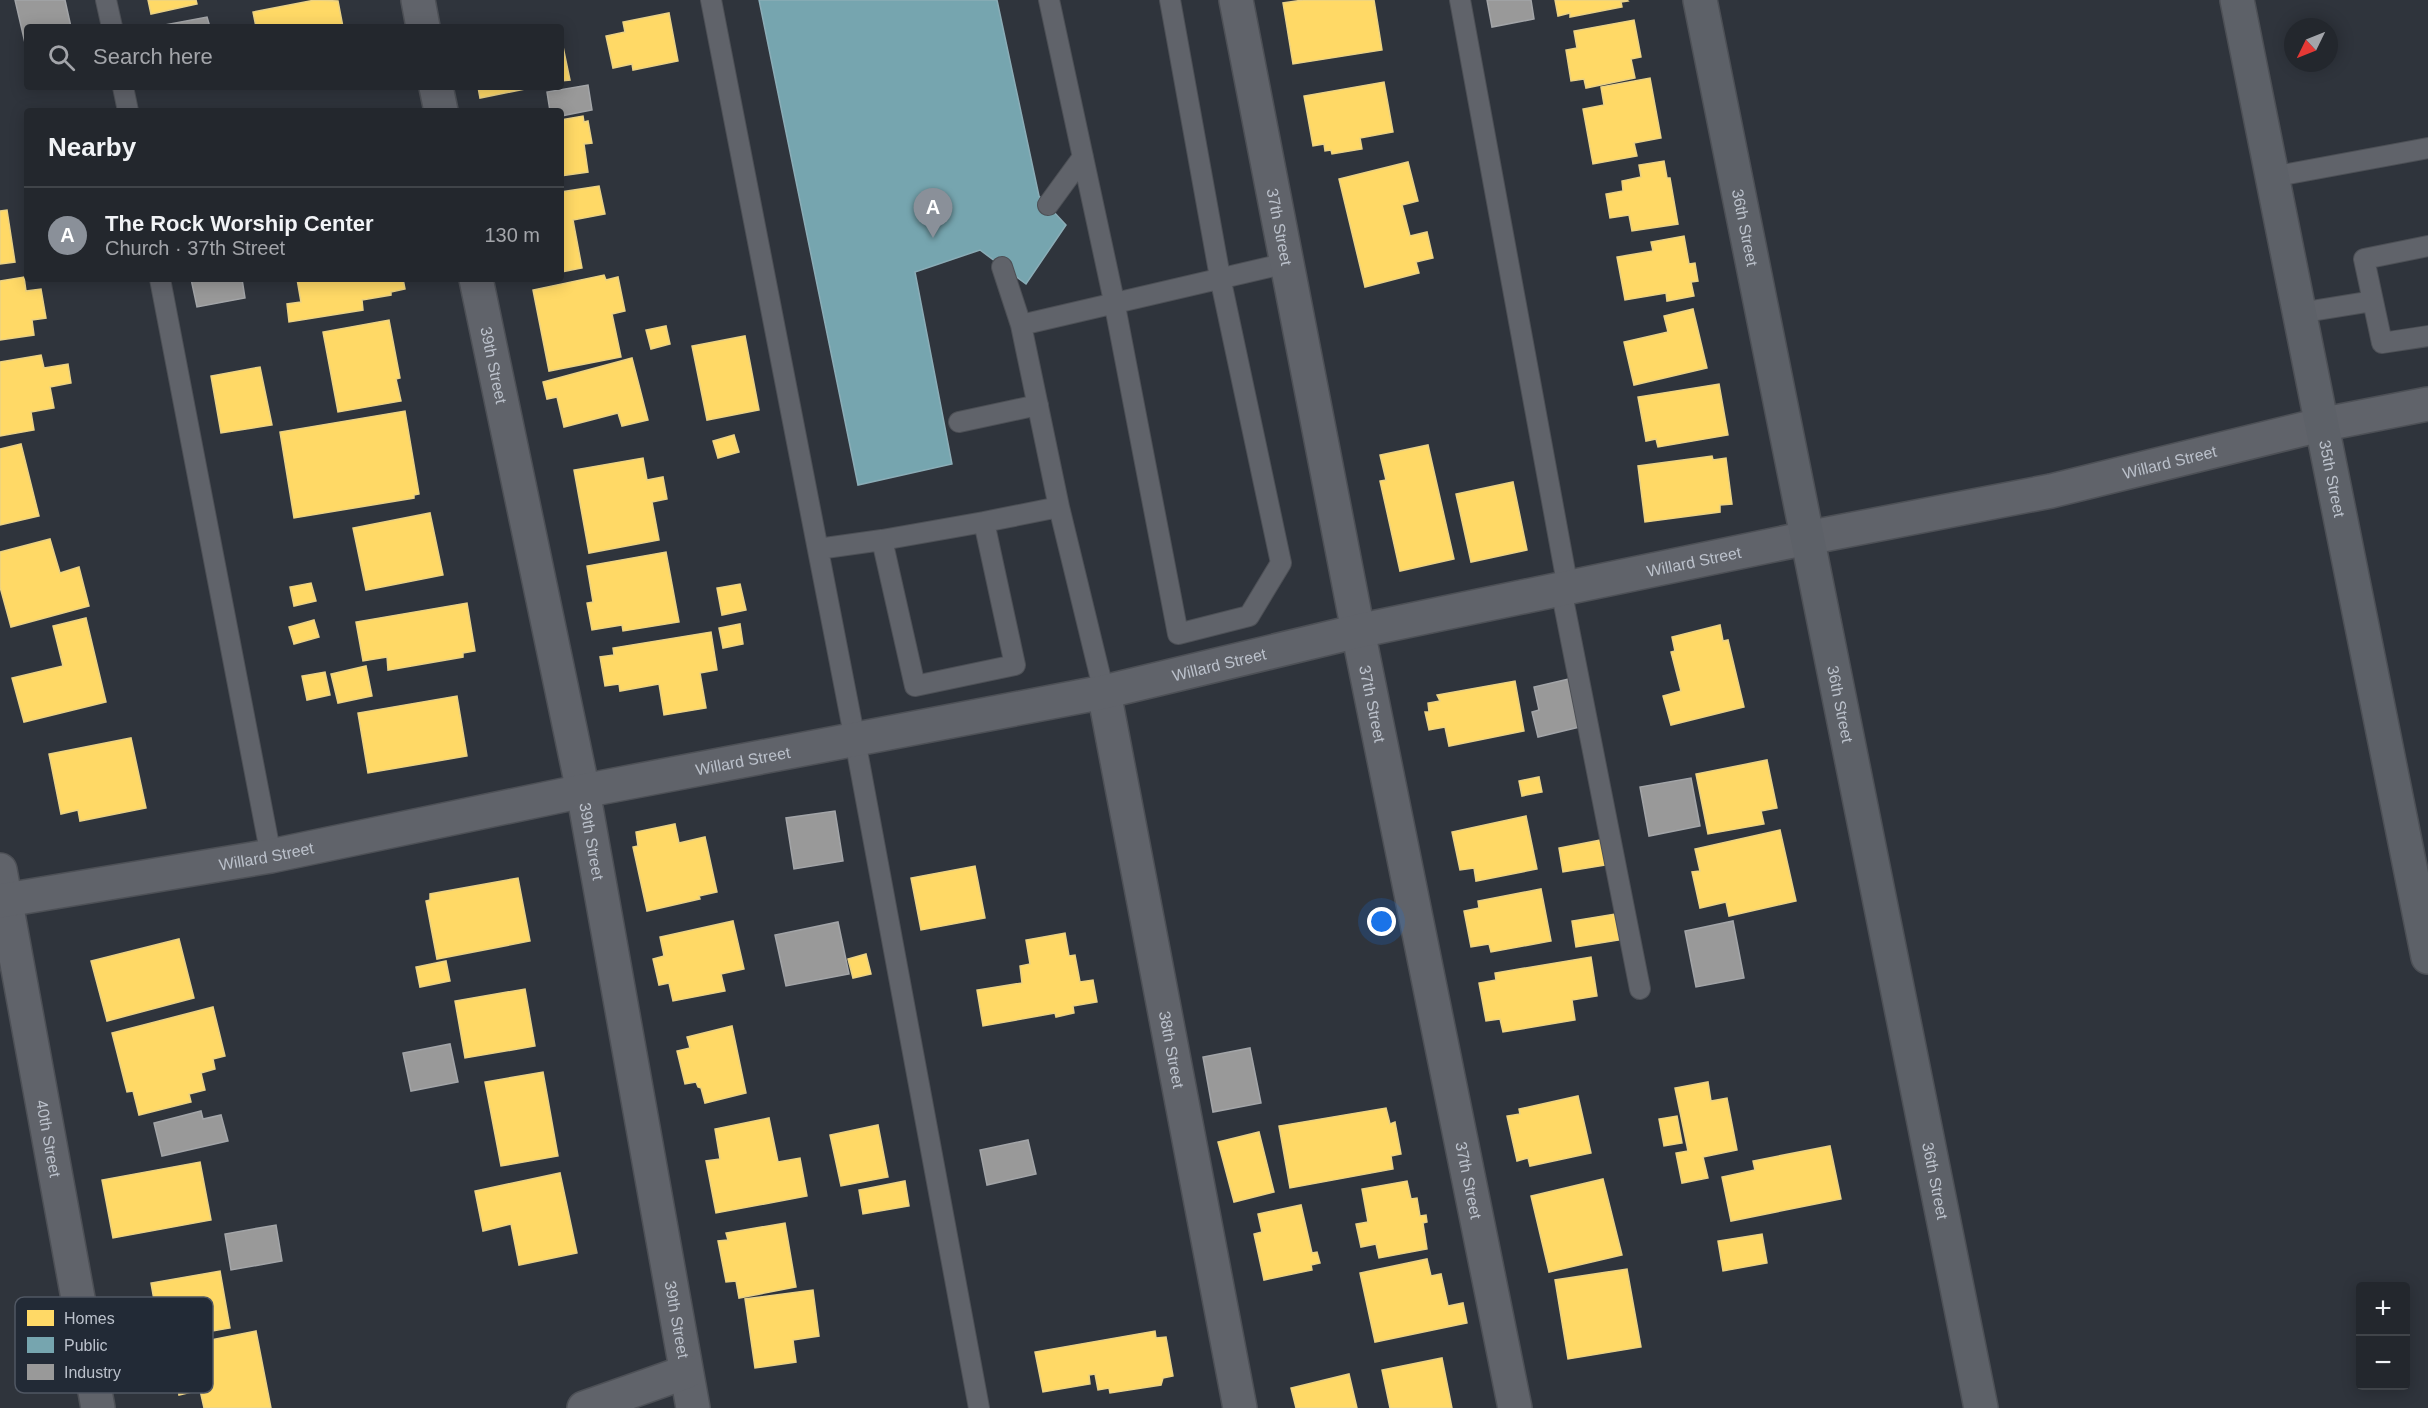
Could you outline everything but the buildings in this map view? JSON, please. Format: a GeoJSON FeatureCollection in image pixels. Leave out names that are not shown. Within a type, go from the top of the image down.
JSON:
{"type":"FeatureCollection","features":[{"type":"Feature","properties":{"kind":"street"},"geometry":{"type":"LineString","coordinates":[[418,0],[422,24]]}},
{"type":"Feature","properties":{"kind":"street","name":"37th Street"},"geometry":{"type":"LineString","coordinates":[[1236,0],[1358,631],[1515,1408]]}},
{"type":"Feature","properties":{"kind":"street","name":"36th Street"},"geometry":{"type":"LineString","coordinates":[[1700,0],[1981,1408]]}},
{"type":"Feature","properties":{"kind":"street","name":"35th Street"},"geometry":{"type":"LineString","coordinates":[[2237,0],[2428,957]]}},
{"type":"Feature","properties":{"kind":"street"},"geometry":{"type":"LineString","coordinates":[[437,90],[440,108]]}},
{"type":"Feature","properties":{"kind":"street","name":"39th Street"},"geometry":{"type":"LineString","coordinates":[[477,282],[583,791],[693,1408]]}},
{"type":"Feature","properties":{"kind":"street","name":"Willard Street"},"geometry":{"type":"LineString","coordinates":[[2,890],[271,856],[583,791],[1104,692],[1358,631],[1807,538],[2051,492],[2320,425],[2428,404]]}},
{"type":"Feature","properties":{"kind":"street","name":"38th Street"},"geometry":{"type":"LineString","coordinates":[[1104,692],[1240,1408]]}},
{"type":"Feature","properties":{"kind":"street","name":"40th Street"},"geometry":{"type":"LineString","coordinates":[[2,890],[77,1297]]}},
{"type":"Feature","properties":{"kind":"street"},"geometry":{"type":"LineString","coordinates":[[584,1408],[686,1372]]}},
{"type":"Feature","properties":{"kind":"street","name":"40th Street"},"geometry":{"type":"LineString","coordinates":[[95,1393],[98,1408]]}},
{"type":"Feature","properties":{"kind":"lane"},"geometry":{"type":"LineString","coordinates":[[106,0],[110,24]]}},
{"type":"Feature","properties":{"kind":"lane"},"geometry":{"type":"LineString","coordinates":[[711,0],[855,740],[979,1408]]}},
{"type":"Feature","properties":{"kind":"lane"},"geometry":{"type":"LineString","coordinates":[[1049,0],[1114,301],[1178,634],[1249,616],[1281,562],[1220,277],[1170,0]]}},
{"type":"Feature","properties":{"kind":"lane"},"geometry":{"type":"LineString","coordinates":[[1460,0],[1565,588],[1640,989]]}},
{"type":"Feature","properties":{"kind":"lane"},"geometry":{"type":"LineString","coordinates":[[124,90],[127,108]]}},
{"type":"Feature","properties":{"kind":"lane"},"geometry":{"type":"LineString","coordinates":[[2272,177],[2428,148]]}},
{"type":"Feature","properties":{"kind":"lane"},"geometry":{"type":"LineString","coordinates":[[1047,205],[1083,156]]}},
{"type":"Feature","properties":{"kind":"lane"},"geometry":{"type":"LineString","coordinates":[[2428,246],[2364,260],[2382,343],[2428,336]]}},
{"type":"Feature","properties":{"kind":"lane"},"geometry":{"type":"LineString","coordinates":[[1021,325],[1114,301],[1287,263]]}},
{"type":"Feature","properties":{"kind":"lane"},"geometry":{"type":"LineString","coordinates":[[1002,267],[1021,325],[1059,507],[1104,692]]}},
{"type":"Feature","properties":{"kind":"lane"},"geometry":{"type":"LineString","coordinates":[[161,282],[271,856]]}},
{"type":"Feature","properties":{"kind":"lane"},"geometry":{"type":"LineString","coordinates":[[2299,313],[2373,301]]}},
{"type":"Feature","properties":{"kind":"lane"},"geometry":{"type":"LineString","coordinates":[[959,422],[1038,405]]}},
{"type":"Feature","properties":{"kind":"lane"},"geometry":{"type":"LineString","coordinates":[[818,549],[882,540],[1059,507]]}},
{"type":"Feature","properties":{"kind":"lane"},"geometry":{"type":"LineString","coordinates":[[882,540],[915,686],[1016,665],[984,522]]}},
{"type":"Feature","properties":{"kind":"place","name":"The Rock Worship Center"},"geometry":{"type":"Point","coordinates":[933,238]}}]}
